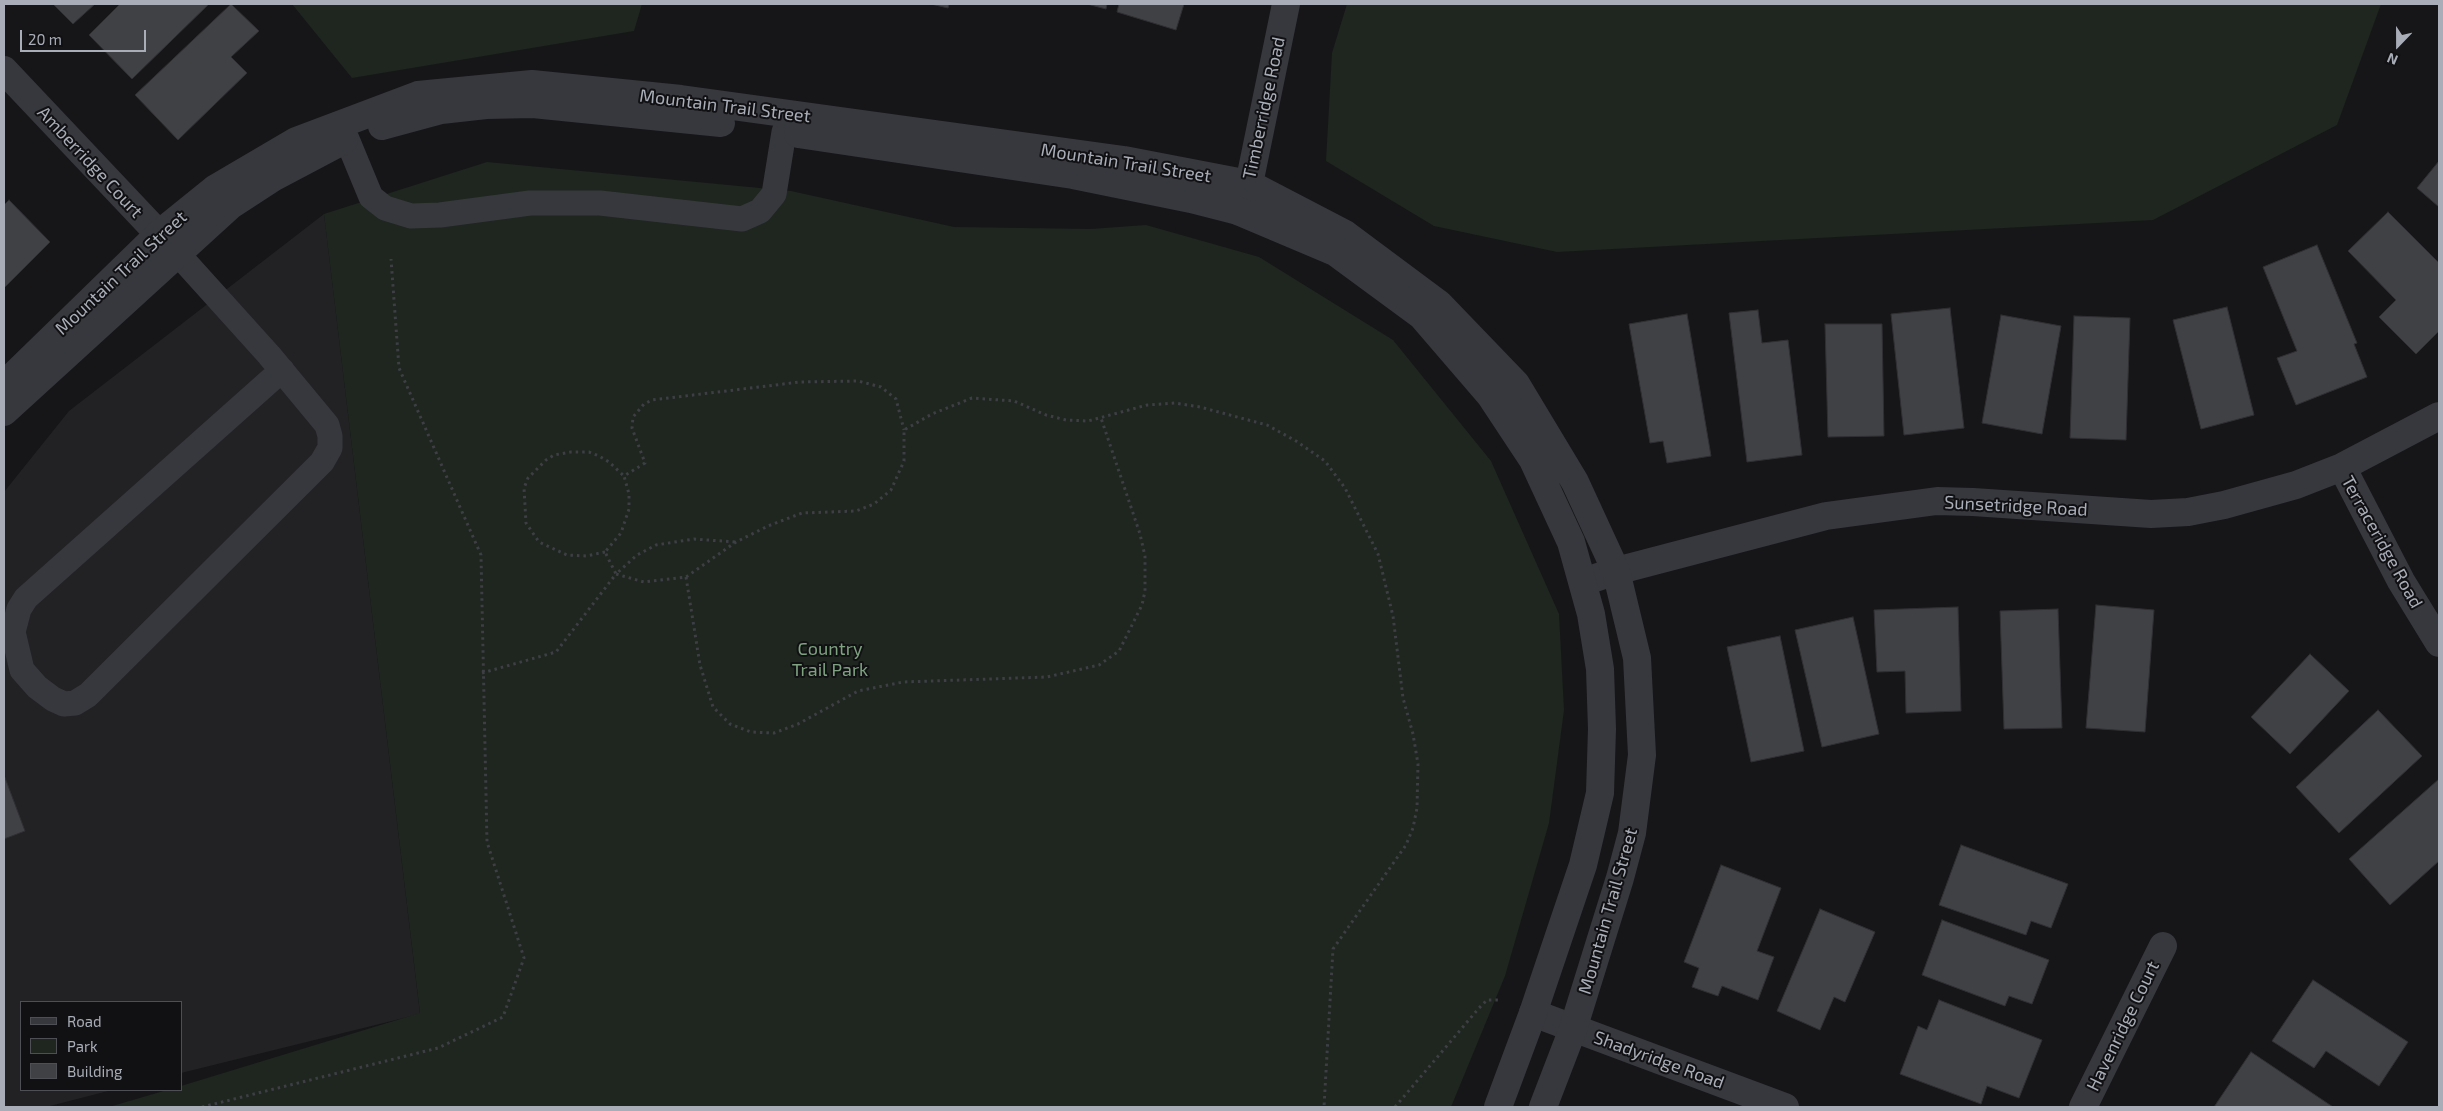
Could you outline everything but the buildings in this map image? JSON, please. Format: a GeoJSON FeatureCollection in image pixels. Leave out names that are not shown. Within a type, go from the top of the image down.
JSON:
{"type":"FeatureCollection","features":[{"type":"Feature","properties":{"kind":"street","name":"Timberridge Road"},"geometry":{"type":"LineString","coordinates":[[1238,211],[1249,184],[1286,4]]}},
{"type":"Feature","properties":{"kind":"street","name":"Amberridge Court"},"geometry":{"type":"LineString","coordinates":[[4,70],[177,253]]}},
{"type":"Feature","properties":{"kind":"street","name":"Mountain Trail Street"},"geometry":{"type":"LineString","coordinates":[[4,385],[158,234],[216,188],[296,142],[418,95],[532,84],[680,99],[1124,160],[1249,184],[1345,234],[1439,304],[1516,384],[1575,482],[1616,571],[1637,658],[1642,755],[1632,833],[1573,1029],[1543,1107]]}},
{"type":"Feature","properties":{"kind":"street","name":"Mountain Trail Street"},"geometry":{"type":"LineString","coordinates":[[4,412],[231,205],[274,177],[347,139],[398,120],[441,110],[533,104],[713,122],[1073,175],[1238,211],[1336,252],[1422,316],[1490,394],[1533,460],[1571,542],[1592,614],[1600,669],[1602,729],[1600,793],[1583,865],[1533,1013],[1498,1107]]}},
{"type":"Feature","properties":{"kind":"street","name":"Sunsetridge Road"},"geometry":{"type":"LineString","coordinates":[[1583,582],[1616,571],[1826,516],[1937,502],[1973,502],[2151,514],[2188,512],[2224,505],[2296,485],[2342,467],[2439,416]]}},
{"type":"Feature","properties":{"kind":"street","name":"Terraceridge Road"},"geometry":{"type":"LineString","coordinates":[[2342,467],[2401,581],[2439,642]]}},
{"type":"Feature","properties":{"kind":"street","name":"Havenridge Court"},"geometry":{"type":"LineString","coordinates":[[2083,1107],[2163,946]]}},
{"type":"Feature","properties":{"kind":"street","name":"Shadyridge Road"},"geometry":{"type":"LineString","coordinates":[[1533,1013],[1785,1107]]}},
{"type":"Feature","properties":{"kind":"lane"},"geometry":{"type":"LineString","coordinates":[[347,139],[371,197],[385,208],[411,216],[440,215],[530,203],[600,203],[742,219],[760,212],[774,194],[784,132]]}},
{"type":"Feature","properties":{"kind":"lane"},"geometry":{"type":"LineString","coordinates":[[177,253],[282,370],[327,426],[330,436],[330,448],[322,462],[88,695],[74,704],[64,704],[53,699],[37,687],[22,670],[13,632],[15,620],[26,598],[282,370]]}},
{"type":"Feature","properties":{"kind":"path"},"geometry":{"type":"LineString","coordinates":[[202,1107],[438,1048],[503,1017],[524,958],[487,842],[481,555],[399,368],[391,259]]}},
{"type":"Feature","properties":{"kind":"path"},"geometry":{"type":"LineString","coordinates":[[605,552],[616,574],[644,582],[686,577],[736,542],[768,526],[802,514],[856,511],[874,504],[891,490],[898,477],[904,461],[904,430],[896,399],[880,387],[858,381],[800,382],[652,400],[639,409],[633,417],[632,428],[644,462],[624,476]]}},
{"type":"Feature","properties":{"kind":"path"},"geometry":{"type":"LineString","coordinates":[[904,430],[932,414],[972,398],[1014,402],[1046,415],[1066,420],[1088,421],[1147,405],[1175,403],[1200,407],[1267,425],[1296,441],[1325,461],[1345,488],[1378,554],[1393,616],[1403,698],[1413,734],[1418,764],[1417,808],[1413,828],[1406,846],[1333,949],[1324,1107]]}},
{"type":"Feature","properties":{"kind":"path"},"geometry":{"type":"LineString","coordinates":[[686,577],[700,665],[713,707],[730,724],[751,732],[774,733],[798,724],[858,691],[903,682],[1047,677],[1099,665],[1119,651],[1142,606],[1146,591],[1145,556],[1140,534],[1101,418]]}},
{"type":"Feature","properties":{"kind":"path"},"geometry":{"type":"LineString","coordinates":[[589,452],[609,462],[624,476],[629,509],[621,533],[605,552],[586,556],[567,555],[539,542],[526,523],[524,488],[528,478],[554,454],[589,452]]}},
{"type":"Feature","properties":{"kind":"path"},"geometry":{"type":"LineString","coordinates":[[482,673],[556,652],[616,574],[637,555],[656,545],[694,539],[736,542]]}},
{"type":"Feature","properties":{"kind":"path"},"geometry":{"type":"LineString","coordinates":[[1395,1107],[1487,1000],[1498,999],[1533,1013]]}},
{"type":"Feature","properties":{"kind":"shaded area"},"geometry":{"type":"Polygon","coordinates":[[[324,214],[420,1014],[182,1073],[182,1001],[20,1001],[20,1091],[108,1091],[46,1107],[4,1107],[4,492],[69,411],[324,214]]]}},
{"type":"Feature","properties":{"kind":"green space"},"geometry":{"type":"Polygon","coordinates":[[[292,4],[642,4],[634,31],[352,78],[292,4]]]}},
{"type":"Feature","properties":{"kind":"green space"},"geometry":{"type":"Polygon","coordinates":[[[1347,4],[2381,4],[2337,125],[2153,220],[1557,252],[1434,226],[1326,161],[1332,53],[1347,4]]]}},
{"type":"Feature","properties":{"kind":"green space","name":"Country Trail Park"},"geometry":{"type":"Polygon","coordinates":[[[487,162],[791,191],[954,227],[1091,229],[1146,225],[1259,257],[1393,340],[1491,461],[1559,614],[1564,710],[1549,823],[1505,976],[1451,1107],[109,1107],[164,1091],[182,1091],[182,1086],[420,1013],[324,214],[487,162]]]}}]}
